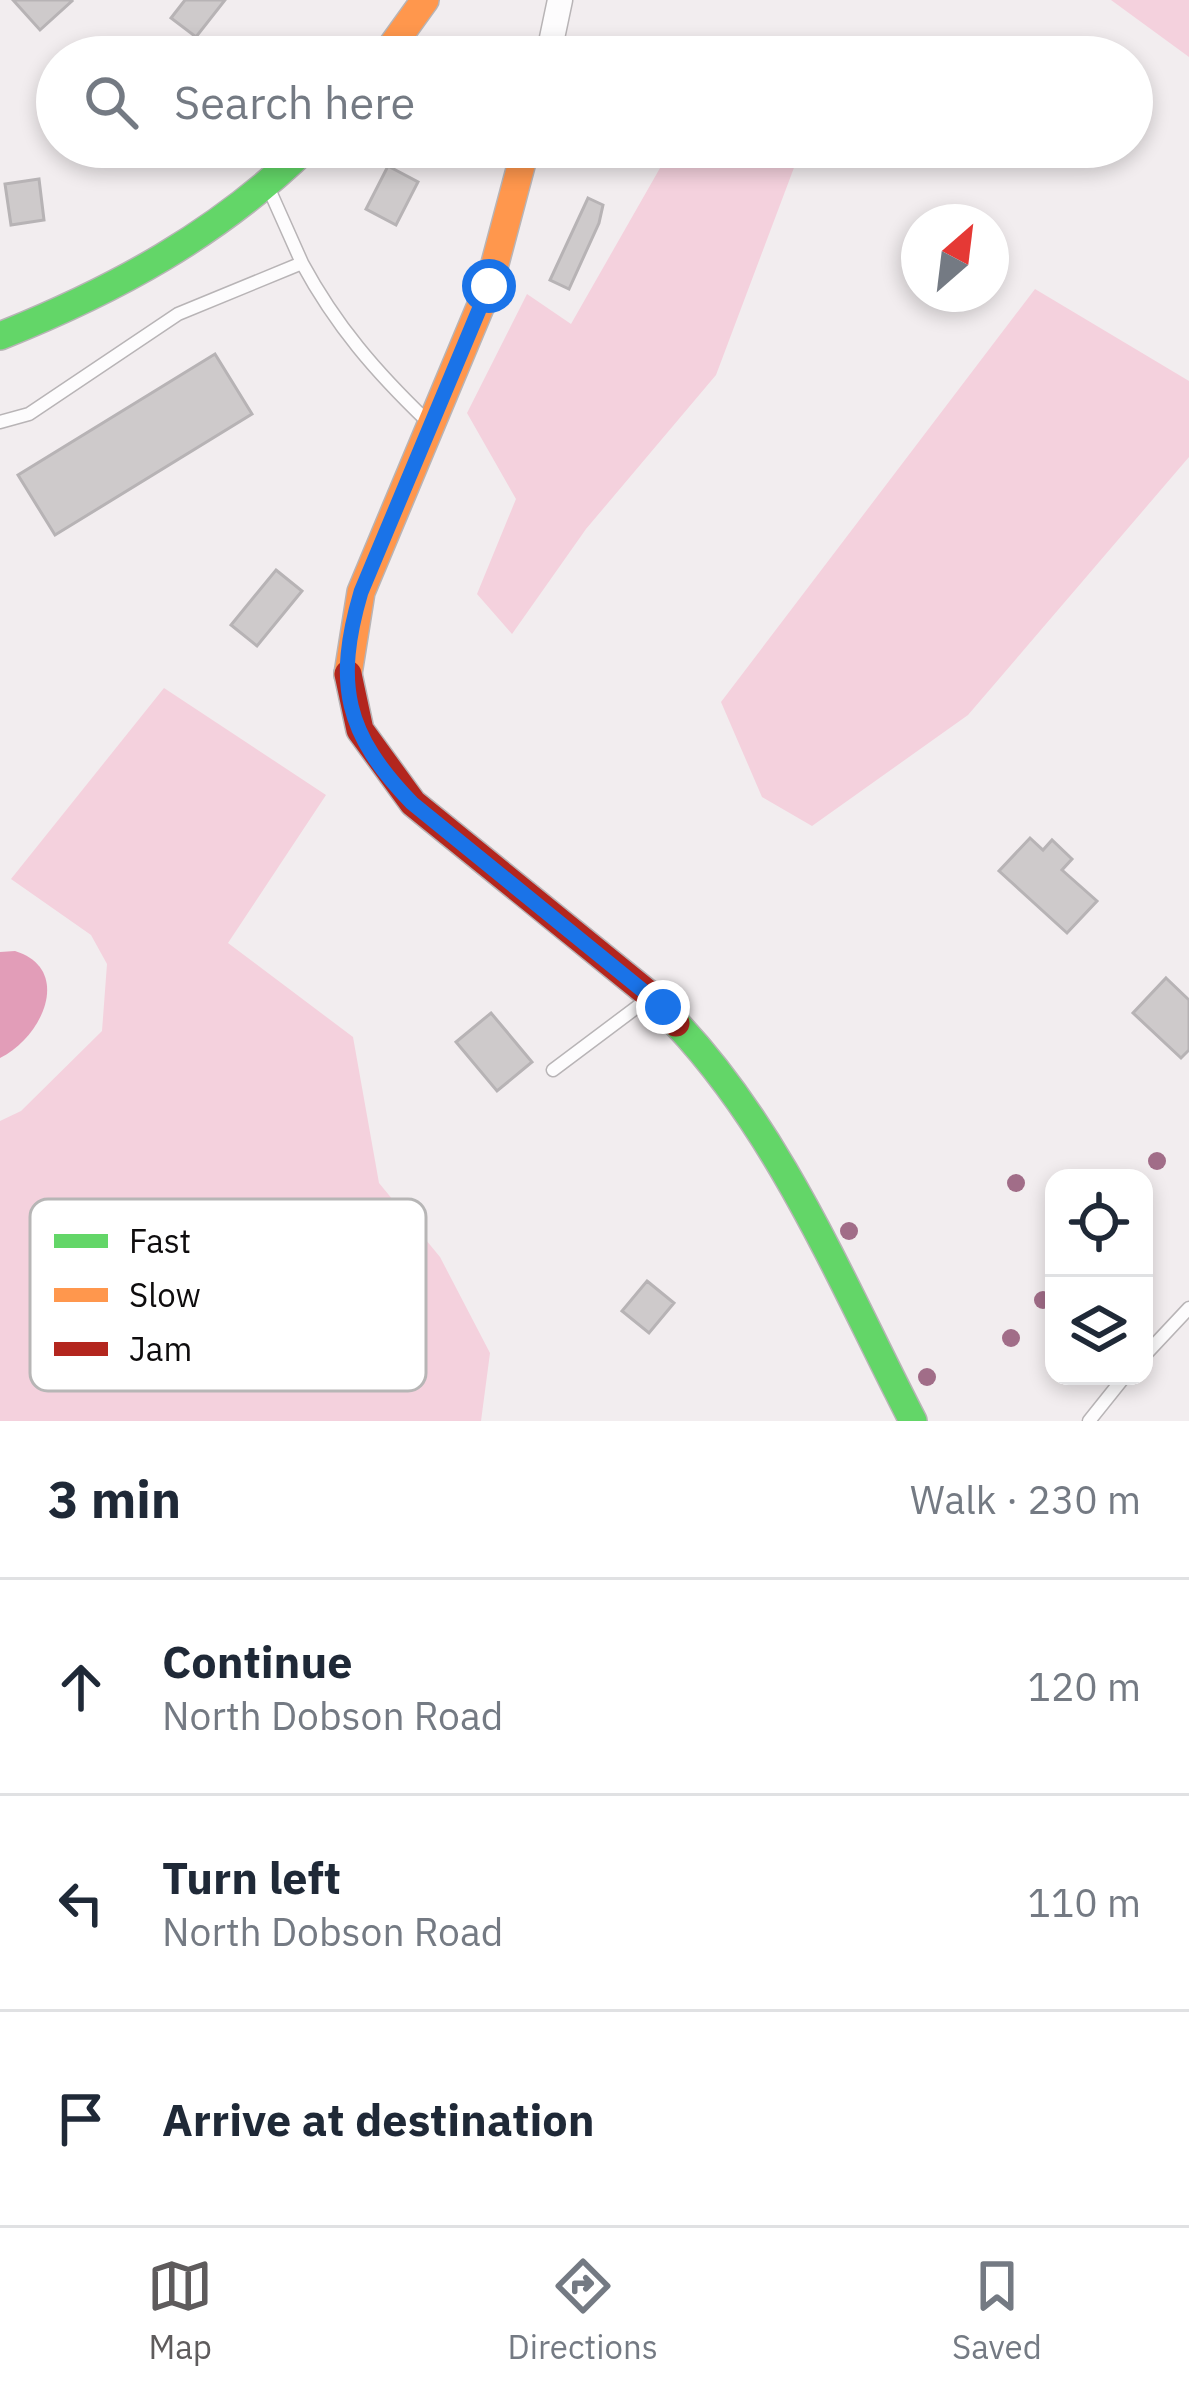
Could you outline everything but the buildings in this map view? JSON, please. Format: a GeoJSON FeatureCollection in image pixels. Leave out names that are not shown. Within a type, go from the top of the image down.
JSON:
{"type":"FeatureCollection","features":[{"type":"Feature","properties":{"kind":"street"},"geometry":{"type":"LineString","coordinates":[[398,36],[425,0]]}},
{"type":"Feature","properties":{"kind":"street"},"geometry":{"type":"LineString","coordinates":[[552,36],[560,0]]}},
{"type":"Feature","properties":{"kind":"street"},"geometry":{"type":"LineString","coordinates":[[0,337],[139,274],[202,237],[286,168]]}},
{"type":"Feature","properties":{"kind":"street"},"geometry":{"type":"LineString","coordinates":[[520,168],[489,286],[350,628],[347,689],[357,733],[382,772],[412,803],[651,996],[716,1065],[764,1133],[875,1338],[913,1421]]}},
{"type":"Feature","properties":{"kind":"lane"},"geometry":{"type":"LineString","coordinates":[[268,186],[334,321],[373,370],[431,424]]}},
{"type":"Feature","properties":{"kind":"lane"},"geometry":{"type":"LineString","coordinates":[[0,422],[29,414],[178,314],[302,263]]}},
{"type":"Feature","properties":{"kind":"lane"},"geometry":{"type":"LineString","coordinates":[[553,1070],[651,996]]}},
{"type":"Feature","properties":{"kind":"lane"},"geometry":{"type":"LineString","coordinates":[[1153,1346],[1189,1308]]}},
{"type":"Feature","properties":{"kind":"lane"},"geometry":{"type":"LineString","coordinates":[[1089,1421],[1118,1385]]}},
{"type":"Feature","properties":{"kind":"shaded area"},"geometry":{"type":"Polygon","coordinates":[[[1111,0],[1189,0],[1189,57],[1111,0]]]}},
{"type":"Feature","properties":{"kind":"shaded area"},"geometry":{"type":"Polygon","coordinates":[[[660,168],[794,168],[716,375],[586,529],[512,634],[477,594],[516,499],[467,413],[527,294],[571,324],[660,168]]]}},
{"type":"Feature","properties":{"kind":"shaded area"},"geometry":{"type":"Polygon","coordinates":[[[1035,289],[1189,381],[1189,457],[968,715],[812,826],[762,797],[721,702],[1035,289]]]}},
{"type":"Feature","properties":{"kind":"shaded area"},"geometry":{"type":"Polygon","coordinates":[[[164,688],[326,795],[228,943],[353,1037],[379,1183],[392,1199],[30,1199],[30,1391],[426,1391],[426,1240],[440,1257],[490,1353],[481,1421],[0,1421],[0,1121],[21,1111],[102,1031],[107,964],[91,935],[11,879],[164,688]]]}},
{"type":"Feature","properties":{"kind":"shaded area"},"geometry":{"type":"Polygon","coordinates":[[[15,951],[33,960],[43,972],[45,1003],[29,1035],[0,1058],[0,952],[15,951]]]}},
{"type":"Feature","properties":{"kind":"traffic: fast"},"geometry":{"type":"LineString","coordinates":[[0,336],[163,257],[238,207],[284,168]]}},
{"type":"Feature","properties":{"kind":"traffic: fast"},"geometry":{"type":"LineString","coordinates":[[676,1023],[714,1067],[779,1162],[913,1421]]}},
{"type":"Feature","properties":{"kind":"traffic: slow"},"geometry":{"type":"LineString","coordinates":[[399,36],[425,0]]}},
{"type":"Feature","properties":{"kind":"traffic: slow"},"geometry":{"type":"LineString","coordinates":[[348,674],[361,592],[489,286],[520,168]]}},
{"type":"Feature","properties":{"kind":"traffic: jam"},"geometry":{"type":"LineString","coordinates":[[348,674],[360,730],[413,803],[651,996],[676,1023]]}},
{"type":"Feature","properties":{"kind":"route"},"geometry":{"type":"LineString","coordinates":[[489,286],[361,592],[350,628],[350,713],[382,772],[412,803],[663,1007]]}}]}
